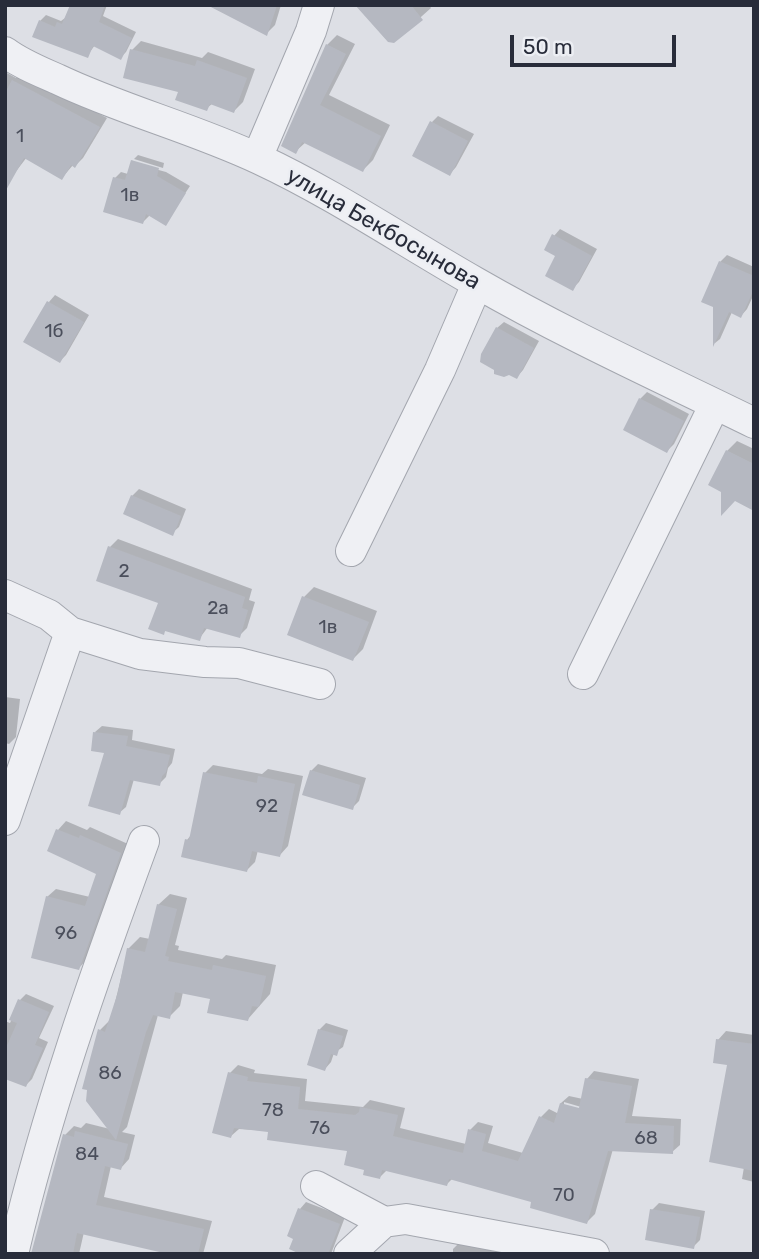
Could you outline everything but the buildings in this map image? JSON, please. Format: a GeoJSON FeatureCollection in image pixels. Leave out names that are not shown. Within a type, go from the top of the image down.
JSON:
{"type":"FeatureCollection","features":[{"type":"Feature","properties":{"kind":"street"},"geometry":{"type":"LineString","coordinates":[[257,158],[312,31],[319,5]]}},
{"type":"Feature","properties":{"kind":"street","name":"улица Бекбосынова"},"geometry":{"type":"LineString","coordinates":[[5,52],[75,88],[257,158],[349,206],[477,284],[628,363],[754,423]]}},
{"type":"Feature","properties":{"kind":"street"},"geometry":{"type":"LineString","coordinates":[[351,551],[440,370],[477,284]]}},
{"type":"Feature","properties":{"kind":"street"},"geometry":{"type":"LineString","coordinates":[[583,674],[715,404]]}},
{"type":"Feature","properties":{"kind":"street"},"geometry":{"type":"LineString","coordinates":[[5,595],[49,615],[70,632],[140,654],[239,663],[320,684]]}},
{"type":"Feature","properties":{"kind":"street"},"geometry":{"type":"LineString","coordinates":[[5,820],[70,632]]}},
{"type":"Feature","properties":{"kind":"street"},"geometry":{"type":"LineString","coordinates":[[13,1254],[30,1181],[61,1077],[144,841]]}},
{"type":"Feature","properties":{"kind":"street"},"geometry":{"type":"LineString","coordinates":[[316,1186],[384,1222]]}},
{"type":"Feature","properties":{"kind":"street"},"geometry":{"type":"LineString","coordinates":[[349,1254],[384,1222],[406,1219],[603,1253]]}}]}
